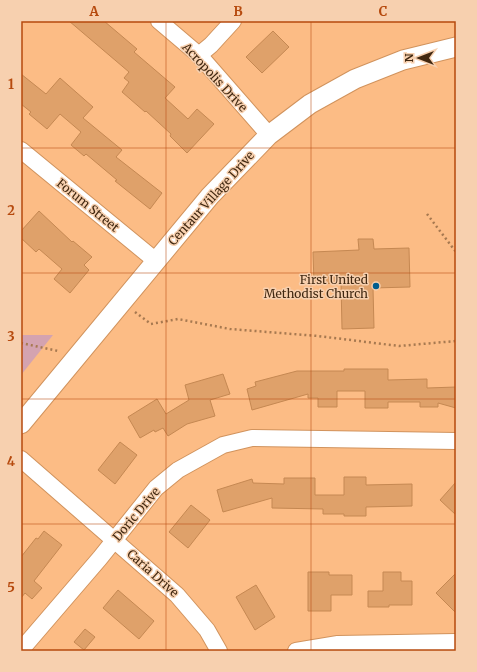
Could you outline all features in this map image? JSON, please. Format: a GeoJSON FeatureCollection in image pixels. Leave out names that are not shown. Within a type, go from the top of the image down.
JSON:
{"type":"FeatureCollection","features":[{"type":"Feature","properties":{"kind":"street","name":"Acropolis Drive"},"geometry":{"type":"LineString","coordinates":[[159,21],[199,55],[269,135]]}},
{"type":"Feature","properties":{"kind":"street"},"geometry":{"type":"LineString","coordinates":[[199,55],[234,21]]}},
{"type":"Feature","properties":{"kind":"street","name":"Centaur Village Drive"},"geometry":{"type":"LineString","coordinates":[[21,424],[76,355],[210,196],[269,135],[310,104],[355,79],[403,60],[456,47]]}},
{"type":"Feature","properties":{"kind":"street","name":"Forum Street"},"geometry":{"type":"LineString","coordinates":[[21,150],[156,261]]}},
{"type":"Feature","properties":{"kind":"street","name":"Doric Drive"},"geometry":{"type":"LineString","coordinates":[[21,650],[100,558],[156,488],[178,470],[223,445],[252,438],[456,441]]}},
{"type":"Feature","properties":{"kind":"street","name":"Caria Drive"},"geometry":{"type":"LineString","coordinates":[[21,459],[177,595],[207,630],[219,651]]}},
{"type":"Feature","properties":{"kind":"street"},"geometry":{"type":"LineString","coordinates":[[296,651],[338,644],[456,642]]}},
{"type":"Feature","properties":{"kind":"path"},"geometry":{"type":"LineString","coordinates":[[427,214],[456,252]]}},
{"type":"Feature","properties":{"kind":"path"},"geometry":{"type":"LineString","coordinates":[[122,302],[151,324],[178,319],[230,329],[318,336],[399,346],[456,342]]}},
{"type":"Feature","properties":{"kind":"path"},"geometry":{"type":"LineString","coordinates":[[21,343],[76,355]]}},
{"type":"Feature","properties":{"kind":"shaded area"},"geometry":{"type":"Polygon","coordinates":[[[21,335],[53,335],[21,375],[21,335]]]}},
{"type":"Feature","properties":{"kind":"building"},"geometry":{"type":"Polygon","coordinates":[[[69,21],[104,21],[137,49],[134,52],[175,87],[165,98],[188,119],[197,109],[214,124],[187,153],[170,136],[171,134],[122,92],[129,82],[124,78],[129,72],[69,21]]]}},
{"type":"Feature","properties":{"kind":"building"},"geometry":{"type":"Polygon","coordinates":[[[273,31],[289,47],[262,73],[246,57],[273,31]]]}},
{"type":"Feature","properties":{"kind":"building"},"geometry":{"type":"Polygon","coordinates":[[[21,74],[46,94],[60,78],[93,107],[83,118],[122,150],[116,157],[162,193],[150,209],[115,181],[117,180],[86,154],[84,156],[71,145],[81,132],[60,114],[47,129],[29,114],[31,112],[21,104],[21,74]]]}},
{"type":"Feature","properties":{"kind":"building"},"geometry":{"type":"Polygon","coordinates":[[[39,211],[72,242],[73,241],[92,257],[84,265],[89,270],[70,293],[54,279],[62,269],[39,249],[36,252],[21,238],[21,231],[39,211]]]}},
{"type":"Feature","properties":{"kind":"building","name":"First United Methodist Church"},"geometry":{"type":"Polygon","coordinates":[[[358,239],[373,239],[374,249],[409,248],[410,287],[373,288],[374,328],[342,329],[341,283],[314,284],[313,252],[359,250],[358,239]]]}},
{"type":"Feature","properties":{"kind":"building"},"geometry":{"type":"Polygon","coordinates":[[[344,369],[388,369],[388,380],[427,379],[427,388],[456,387],[456,408],[438,403],[438,407],[420,407],[420,402],[388,402],[388,408],[365,408],[365,391],[337,391],[337,407],[318,407],[318,398],[308,398],[308,394],[252,410],[247,389],[256,386],[255,382],[297,371],[344,371],[344,369]]]}},
{"type":"Feature","properties":{"kind":"building"},"geometry":{"type":"Polygon","coordinates":[[[223,374],[230,394],[210,400],[215,416],[187,424],[168,436],[163,428],[155,432],[154,430],[140,438],[128,417],[157,399],[166,414],[189,400],[185,385],[223,374]]]}},
{"type":"Feature","properties":{"kind":"building"},"geometry":{"type":"Polygon","coordinates":[[[120,442],[137,455],[115,484],[98,470],[120,442]]]}},
{"type":"Feature","properties":{"kind":"building"},"geometry":{"type":"Polygon","coordinates":[[[344,477],[366,477],[366,485],[412,484],[412,506],[366,507],[366,516],[344,516],[344,514],[323,514],[323,509],[272,508],[272,498],[223,512],[217,490],[252,479],[253,483],[284,484],[284,478],[315,478],[315,495],[344,495],[344,477]]]}},
{"type":"Feature","properties":{"kind":"building"},"geometry":{"type":"Polygon","coordinates":[[[456,482],[456,515],[440,500],[456,482]]]}},
{"type":"Feature","properties":{"kind":"building"},"geometry":{"type":"Polygon","coordinates":[[[191,505],[210,520],[188,548],[169,532],[191,505]]]}},
{"type":"Feature","properties":{"kind":"building"},"geometry":{"type":"Polygon","coordinates":[[[44,531],[62,545],[34,581],[42,588],[32,599],[25,593],[21,598],[21,557],[36,538],[38,539],[44,531]]]}},
{"type":"Feature","properties":{"kind":"building"},"geometry":{"type":"Polygon","coordinates":[[[308,572],[329,572],[329,575],[352,575],[352,595],[331,595],[331,611],[308,611],[308,572]]]}},
{"type":"Feature","properties":{"kind":"building"},"geometry":{"type":"Polygon","coordinates":[[[383,572],[401,572],[401,581],[412,581],[412,605],[368,607],[368,591],[383,591],[383,572]]]}},
{"type":"Feature","properties":{"kind":"building"},"geometry":{"type":"Polygon","coordinates":[[[456,573],[456,613],[436,593],[456,573]]]}},
{"type":"Feature","properties":{"kind":"building"},"geometry":{"type":"Polygon","coordinates":[[[256,585],[275,617],[255,630],[236,597],[256,585]]]}},
{"type":"Feature","properties":{"kind":"building"},"geometry":{"type":"Polygon","coordinates":[[[118,590],[154,621],[139,639],[103,608],[118,590]]]}},
{"type":"Feature","properties":{"kind":"building"},"geometry":{"type":"Polygon","coordinates":[[[85,629],[95,637],[84,650],[74,642],[85,629]]]}},
{"type":"Feature","properties":{"kind":"place","name":"First United Methodist Church"},"geometry":{"type":"Point","coordinates":[376,286]}}]}
